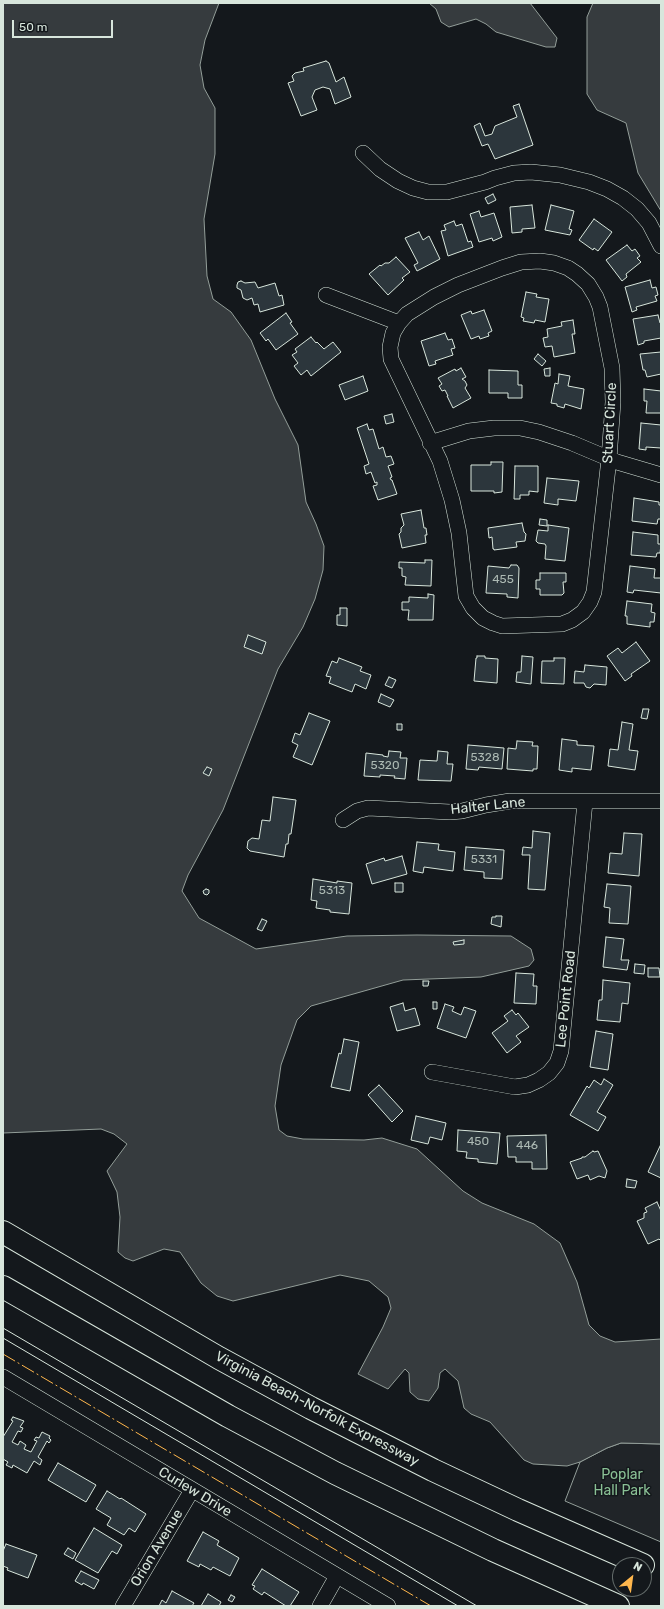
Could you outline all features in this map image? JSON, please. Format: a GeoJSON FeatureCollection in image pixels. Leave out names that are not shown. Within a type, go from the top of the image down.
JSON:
{"type":"FeatureCollection","features":[{"type":"Feature","properties":{"kind":"highway","name":"Virginia Beach-Norfolk Expressway"},"geometry":{"type":"LineString","coordinates":[[3,1232],[219,1358],[311,1408],[433,1470],[518,1510],[626,1557]]}},
{"type":"Feature","properties":{"kind":"highway"},"geometry":{"type":"LineString","coordinates":[[3,1287],[228,1416],[335,1473],[493,1550],[618,1606]]}},
{"type":"Feature","properties":{"kind":"highway"},"geometry":{"type":"LineString","coordinates":[[609,1549],[661,1568]]}},
{"type":"Feature","properties":{"kind":"street"},"geometry":{"type":"LineString","coordinates":[[364,152],[380,168],[398,181],[413,188],[428,192],[447,192],[514,173],[531,172],[589,182],[607,189],[623,198],[637,209],[648,223],[661,246]]}},
{"type":"Feature","properties":{"kind":"street","name":"Stuart Circle"},"geometry":{"type":"LineString","coordinates":[[540,261],[554,263],[568,268],[588,284],[596,296],[600,307],[612,368],[613,402],[609,459],[594,592],[590,602],[583,612],[572,620],[562,624],[502,626],[483,618],[473,608],[466,596],[459,533],[452,500],[440,461],[391,359],[390,347],[393,333],[399,323],[407,314],[434,297],[458,285],[521,262],[540,261]]}},
{"type":"Feature","properties":{"kind":"street"},"geometry":{"type":"LineString","coordinates":[[326,295],[399,323]]}},
{"type":"Feature","properties":{"kind":"street"},"geometry":{"type":"LineString","coordinates":[[430,442],[469,431],[494,428],[520,428],[539,432],[572,443],[609,459],[661,475]]}},
{"type":"Feature","properties":{"kind":"street","name":"Halter Lane"},"geometry":{"type":"LineString","coordinates":[[343,820],[357,811],[368,808],[450,812],[510,801],[661,801]]}},
{"type":"Feature","properties":{"kind":"street","name":"Lee Point Road"},"geometry":{"type":"LineString","coordinates":[[432,1072],[516,1087],[528,1085],[539,1080],[549,1073],[556,1063],[561,1051],[586,802]]}},
{"type":"Feature","properties":{"kind":"street","name":"Curlew Drive"},"geometry":{"type":"LineString","coordinates":[[3,1377],[388,1606]]}},
{"type":"Feature","properties":{"kind":"street","name":"Orion Avenue"},"geometry":{"type":"LineString","coordinates":[[123,1606],[192,1490]]}},
{"type":"Feature","properties":{"kind":"street"},"geometry":{"type":"LineString","coordinates":[[320,1606],[337,1576]]}},
{"type":"Feature","properties":{"kind":"green space","name":"Poplar Hall Park"},"geometry":{"type":"Polygon","coordinates":[[[621,1443],[661,1444],[661,1542],[565,1501],[580,1462],[607,1448],[621,1443]]]}},
{"type":"Feature","properties":{"kind":"shaded area"},"geometry":{"type":"Polygon","coordinates":[[[3,3],[219,3],[205,40],[200,65],[204,88],[215,108],[215,154],[204,219],[207,276],[213,299],[231,312],[251,340],[275,399],[298,445],[306,502],[324,546],[323,570],[315,599],[303,627],[278,669],[223,810],[188,875],[182,891],[199,918],[256,949],[347,936],[511,936],[531,949],[534,960],[529,966],[481,977],[403,980],[311,1006],[297,1020],[281,1065],[275,1106],[279,1130],[287,1136],[303,1139],[364,1140],[382,1138],[417,1149],[463,1191],[482,1203],[534,1224],[560,1243],[577,1282],[589,1325],[600,1336],[615,1342],[661,1339],[661,1444],[621,1443],[607,1448],[580,1462],[567,1466],[533,1464],[524,1460],[490,1422],[471,1414],[464,1408],[458,1381],[445,1369],[440,1373],[438,1388],[429,1401],[418,1399],[410,1392],[409,1373],[405,1369],[388,1389],[358,1374],[383,1327],[391,1308],[388,1297],[369,1281],[340,1275],[233,1301],[217,1296],[201,1283],[180,1252],[164,1249],[133,1261],[125,1258],[118,1252],[120,1217],[117,1192],[107,1171],[127,1144],[114,1134],[101,1129],[3,1133],[3,3]]]}},
{"type":"Feature","properties":{"kind":"shaded area"},"geometry":{"type":"Polygon","coordinates":[[[429,3],[530,3],[557,38],[555,47],[546,47],[496,32],[486,24],[476,19],[449,27],[441,22],[436,9],[429,3]]]}},
{"type":"Feature","properties":{"kind":"shaded area"},"geometry":{"type":"Polygon","coordinates":[[[593,3],[661,3],[661,211],[638,173],[626,123],[597,110],[587,94],[587,17],[593,3]]]}},
{"type":"Feature","properties":{"kind":"building"},"geometry":{"type":"Polygon","coordinates":[[[326,61],[329,63],[336,82],[344,77],[351,97],[335,104],[330,89],[323,87],[315,90],[312,97],[317,110],[301,116],[288,83],[294,81],[292,76],[295,73],[304,71],[303,68],[326,61]]]}},
{"type":"Feature","properties":{"kind":"building"},"geometry":{"type":"Polygon","coordinates":[[[519,104],[533,145],[495,159],[488,144],[482,146],[474,126],[480,123],[485,136],[492,134],[495,126],[517,117],[513,106],[519,104]]]}},
{"type":"Feature","properties":{"kind":"building"},"geometry":{"type":"Polygon","coordinates":[[[493,194],[496,200],[488,204],[485,198],[493,194]]]}},
{"type":"Feature","properties":{"kind":"building"},"geometry":{"type":"Polygon","coordinates":[[[532,205],[535,228],[522,229],[522,232],[512,233],[510,207],[532,205]]]}},
{"type":"Feature","properties":{"kind":"building"},"geometry":{"type":"Polygon","coordinates":[[[551,205],[574,211],[569,229],[572,230],[570,235],[545,230],[551,205]]]}},
{"type":"Feature","properties":{"kind":"building"},"geometry":{"type":"Polygon","coordinates":[[[479,211],[481,217],[494,213],[502,237],[493,241],[492,238],[479,242],[470,214],[479,211]]]}},
{"type":"Feature","properties":{"kind":"building"},"geometry":{"type":"Polygon","coordinates":[[[594,219],[612,232],[598,251],[594,248],[593,250],[579,240],[594,219]]]}},
{"type":"Feature","properties":{"kind":"building"},"geometry":{"type":"Polygon","coordinates":[[[454,221],[456,226],[462,224],[468,242],[471,241],[473,247],[448,256],[441,231],[446,230],[444,225],[454,221]]]}},
{"type":"Feature","properties":{"kind":"building"},"geometry":{"type":"Polygon","coordinates":[[[419,232],[423,240],[429,236],[440,259],[417,271],[414,265],[418,263],[405,238],[419,232]]]}},
{"type":"Feature","properties":{"kind":"building"},"geometry":{"type":"Polygon","coordinates":[[[627,245],[632,251],[635,249],[640,256],[637,258],[641,262],[626,274],[627,277],[622,281],[606,260],[627,245]]]}},
{"type":"Feature","properties":{"kind":"building"},"geometry":{"type":"Polygon","coordinates":[[[396,257],[410,272],[402,278],[404,280],[388,295],[369,274],[380,265],[389,263],[396,257]]]}},
{"type":"Feature","properties":{"kind":"building"},"geometry":{"type":"Polygon","coordinates":[[[650,280],[652,288],[656,287],[658,295],[655,296],[657,301],[636,307],[637,310],[632,312],[625,287],[650,280]]]}},
{"type":"Feature","properties":{"kind":"building"},"geometry":{"type":"Polygon","coordinates":[[[241,281],[245,283],[255,282],[258,288],[275,283],[279,296],[282,295],[284,305],[260,312],[258,304],[254,305],[252,298],[247,300],[243,298],[241,290],[237,288],[238,282],[241,281]]]}},
{"type":"Feature","properties":{"kind":"building"},"geometry":{"type":"Polygon","coordinates":[[[526,292],[537,294],[536,297],[549,299],[545,322],[535,320],[534,323],[523,321],[524,318],[521,317],[526,292]]]}},
{"type":"Feature","properties":{"kind":"building"},"geometry":{"type":"Polygon","coordinates":[[[484,310],[492,331],[488,333],[489,336],[480,339],[479,336],[471,339],[461,315],[471,311],[472,314],[484,310]]]}},
{"type":"Feature","properties":{"kind":"building"},"geometry":{"type":"Polygon","coordinates":[[[286,313],[292,322],[290,323],[298,334],[276,350],[268,339],[266,341],[260,333],[286,313]]]}},
{"type":"Feature","properties":{"kind":"building"},"geometry":{"type":"Polygon","coordinates":[[[658,315],[661,323],[661,338],[644,341],[644,343],[638,345],[633,319],[658,315]]]}},
{"type":"Feature","properties":{"kind":"building"},"geometry":{"type":"Polygon","coordinates":[[[573,320],[575,334],[572,334],[575,353],[554,357],[552,346],[545,347],[543,338],[548,337],[547,329],[562,326],[561,322],[573,320]]]}},
{"type":"Feature","properties":{"kind":"building"},"geometry":{"type":"Polygon","coordinates":[[[445,333],[448,340],[452,339],[455,348],[451,349],[453,355],[435,361],[436,364],[429,366],[421,341],[445,333]]]}},
{"type":"Feature","properties":{"kind":"building"},"geometry":{"type":"Polygon","coordinates":[[[311,337],[324,349],[333,342],[341,352],[311,376],[307,370],[301,375],[294,366],[298,363],[292,355],[297,352],[295,349],[311,337]]]}},
{"type":"Feature","properties":{"kind":"building"},"geometry":{"type":"Polygon","coordinates":[[[661,352],[661,374],[647,377],[645,370],[643,370],[640,354],[661,352]]]}},
{"type":"Feature","properties":{"kind":"building"},"geometry":{"type":"Polygon","coordinates":[[[538,354],[546,361],[542,366],[534,359],[538,354]]]}},
{"type":"Feature","properties":{"kind":"building"},"geometry":{"type":"Polygon","coordinates":[[[461,368],[466,377],[462,379],[467,385],[465,388],[471,398],[453,408],[445,390],[442,391],[439,386],[442,384],[438,378],[455,369],[456,371],[461,368]]]}},
{"type":"Feature","properties":{"kind":"building"},"geometry":{"type":"Polygon","coordinates":[[[550,368],[550,376],[545,376],[544,369],[550,368]]]}},
{"type":"Feature","properties":{"kind":"building"},"geometry":{"type":"Polygon","coordinates":[[[489,370],[518,371],[518,385],[522,385],[522,398],[508,398],[508,393],[489,393],[489,370]]]}},
{"type":"Feature","properties":{"kind":"building"},"geometry":{"type":"Polygon","coordinates":[[[559,374],[570,376],[568,386],[584,389],[581,409],[565,404],[564,408],[557,406],[557,404],[551,403],[555,383],[558,384],[559,374]]]}},
{"type":"Feature","properties":{"kind":"building"},"geometry":{"type":"Polygon","coordinates":[[[363,376],[368,391],[345,400],[339,385],[363,376]]]}},
{"type":"Feature","properties":{"kind":"building"},"geometry":{"type":"Polygon","coordinates":[[[644,389],[661,391],[661,413],[646,413],[647,401],[644,401],[644,389]]]}},
{"type":"Feature","properties":{"kind":"building"},"geometry":{"type":"Polygon","coordinates":[[[392,414],[394,422],[386,424],[384,416],[392,414]]]}},
{"type":"Feature","properties":{"kind":"building"},"geometry":{"type":"Polygon","coordinates":[[[641,423],[661,425],[661,448],[646,447],[646,450],[639,449],[641,423]]]}},
{"type":"Feature","properties":{"kind":"building"},"geometry":{"type":"Polygon","coordinates":[[[367,424],[369,430],[373,429],[379,449],[383,447],[386,457],[391,456],[394,464],[388,466],[392,477],[390,478],[397,494],[378,500],[373,486],[377,485],[377,482],[375,483],[371,472],[366,474],[364,466],[369,464],[357,428],[367,424]]]}},
{"type":"Feature","properties":{"kind":"building"},"geometry":{"type":"Polygon","coordinates":[[[491,462],[503,462],[502,492],[494,493],[494,491],[471,491],[471,465],[491,465],[491,462]]]}},
{"type":"Feature","properties":{"kind":"building"},"geometry":{"type":"Polygon","coordinates":[[[515,466],[538,466],[538,492],[529,491],[529,495],[520,495],[520,499],[514,499],[515,466]]]}},
{"type":"Feature","properties":{"kind":"building"},"geometry":{"type":"Polygon","coordinates":[[[547,478],[579,481],[576,501],[558,499],[558,505],[544,503],[547,478]]]}},
{"type":"Feature","properties":{"kind":"building"},"geometry":{"type":"Polygon","coordinates":[[[634,498],[659,502],[659,505],[661,505],[661,519],[658,519],[657,524],[632,521],[634,498]]]}},
{"type":"Feature","properties":{"kind":"building"},"geometry":{"type":"Polygon","coordinates":[[[421,510],[424,528],[426,528],[426,543],[402,548],[399,534],[404,525],[401,514],[421,510]]]}},
{"type":"Feature","properties":{"kind":"building"},"geometry":{"type":"Polygon","coordinates":[[[540,519],[547,520],[547,526],[539,525],[540,519]]]}},
{"type":"Feature","properties":{"kind":"building"},"geometry":{"type":"Polygon","coordinates":[[[522,523],[526,534],[525,541],[516,542],[517,547],[493,549],[492,537],[489,538],[488,528],[522,523]]]}},
{"type":"Feature","properties":{"kind":"building"},"geometry":{"type":"Polygon","coordinates":[[[548,525],[569,528],[565,561],[545,559],[545,544],[538,543],[536,541],[538,530],[548,531],[548,525]]]}},
{"type":"Feature","properties":{"kind":"building"},"geometry":{"type":"Polygon","coordinates":[[[633,532],[658,535],[658,544],[661,544],[660,553],[657,553],[656,557],[631,555],[633,532]]]}},
{"type":"Feature","properties":{"kind":"building"},"geometry":{"type":"Polygon","coordinates":[[[425,560],[432,560],[431,586],[405,585],[406,577],[402,576],[402,568],[399,568],[399,562],[425,563],[425,560]]]}},
{"type":"Feature","properties":{"kind":"building"},"geometry":{"type":"Polygon","coordinates":[[[511,565],[517,565],[519,568],[518,598],[507,597],[507,594],[486,593],[488,566],[509,568],[511,565]]]}},
{"type":"Feature","properties":{"kind":"building"},"geometry":{"type":"Polygon","coordinates":[[[630,566],[655,569],[654,578],[661,578],[661,593],[634,590],[633,593],[627,592],[630,566]]]}},
{"type":"Feature","properties":{"kind":"building"},"geometry":{"type":"Polygon","coordinates":[[[540,573],[566,573],[566,582],[563,582],[564,593],[562,595],[540,595],[540,589],[536,589],[536,580],[540,580],[540,573]]]}},
{"type":"Feature","properties":{"kind":"building"},"geometry":{"type":"Polygon","coordinates":[[[428,594],[434,595],[433,620],[408,620],[409,610],[402,610],[402,602],[409,602],[409,597],[428,598],[428,594]]]}},
{"type":"Feature","properties":{"kind":"building"},"geometry":{"type":"Polygon","coordinates":[[[627,601],[652,604],[651,612],[655,613],[654,622],[650,622],[650,627],[627,624],[627,616],[625,616],[627,601]]]}},
{"type":"Feature","properties":{"kind":"building"},"geometry":{"type":"Polygon","coordinates":[[[340,608],[347,608],[347,626],[337,625],[337,615],[340,615],[340,608]]]}},
{"type":"Feature","properties":{"kind":"building"},"geometry":{"type":"Polygon","coordinates":[[[248,635],[266,642],[262,654],[244,647],[248,635]]]}},
{"type":"Feature","properties":{"kind":"building"},"geometry":{"type":"Polygon","coordinates":[[[636,642],[650,661],[631,674],[632,676],[625,681],[607,656],[618,648],[622,653],[636,642]]]}},
{"type":"Feature","properties":{"kind":"building"},"geometry":{"type":"Polygon","coordinates":[[[477,656],[498,659],[497,683],[474,681],[477,656]]]}},
{"type":"Feature","properties":{"kind":"building"},"geometry":{"type":"Polygon","coordinates":[[[522,656],[533,657],[531,684],[516,682],[517,672],[521,672],[522,656]]]}},
{"type":"Feature","properties":{"kind":"building"},"geometry":{"type":"Polygon","coordinates":[[[339,658],[362,667],[360,671],[371,675],[366,689],[355,684],[352,692],[329,683],[331,677],[326,676],[332,661],[337,663],[339,658]]]}},
{"type":"Feature","properties":{"kind":"building"},"geometry":{"type":"Polygon","coordinates":[[[554,658],[565,658],[564,684],[541,683],[542,661],[554,661],[554,658]]]}},
{"type":"Feature","properties":{"kind":"building"},"geometry":{"type":"Polygon","coordinates":[[[585,665],[607,667],[606,685],[594,684],[590,688],[586,687],[584,683],[574,683],[575,671],[584,672],[585,665]]]}},
{"type":"Feature","properties":{"kind":"building"},"geometry":{"type":"Polygon","coordinates":[[[389,677],[396,680],[392,688],[385,685],[389,677]]]}},
{"type":"Feature","properties":{"kind":"building"},"geometry":{"type":"Polygon","coordinates":[[[381,694],[394,700],[390,707],[378,702],[381,694]]]}},
{"type":"Feature","properties":{"kind":"building"},"geometry":{"type":"Polygon","coordinates":[[[643,709],[649,709],[647,719],[641,718],[643,709]]]}},
{"type":"Feature","properties":{"kind":"building"},"geometry":{"type":"Polygon","coordinates":[[[309,713],[330,721],[312,765],[293,757],[298,745],[292,742],[295,733],[300,735],[309,713]]]}},
{"type":"Feature","properties":{"kind":"building"},"geometry":{"type":"Polygon","coordinates":[[[622,722],[633,724],[629,750],[638,751],[635,770],[608,766],[610,749],[618,750],[622,722]]]}},
{"type":"Feature","properties":{"kind":"building"},"geometry":{"type":"Polygon","coordinates":[[[397,724],[402,724],[402,730],[397,730],[397,724]]]}},
{"type":"Feature","properties":{"kind":"building"},"geometry":{"type":"Polygon","coordinates":[[[562,739],[577,741],[577,745],[594,746],[591,770],[572,768],[572,772],[559,770],[562,739]]]}},
{"type":"Feature","properties":{"kind":"building"},"geometry":{"type":"Polygon","coordinates":[[[517,741],[533,742],[532,746],[538,746],[537,769],[533,769],[533,771],[507,769],[508,748],[516,749],[517,741]]]}},
{"type":"Feature","properties":{"kind":"building"},"geometry":{"type":"Polygon","coordinates":[[[468,745],[504,748],[502,769],[479,767],[478,770],[466,769],[468,745]]]}},
{"type":"Feature","properties":{"kind":"building"},"geometry":{"type":"Polygon","coordinates":[[[389,751],[401,752],[400,758],[407,758],[405,779],[394,778],[395,776],[364,776],[366,753],[388,757],[389,751]]]}},
{"type":"Feature","properties":{"kind":"building"},"geometry":{"type":"Polygon","coordinates":[[[438,751],[448,752],[447,764],[453,764],[451,781],[418,780],[420,760],[437,761],[438,751]]]}},
{"type":"Feature","properties":{"kind":"building"},"geometry":{"type":"Polygon","coordinates":[[[207,767],[212,769],[209,776],[203,773],[207,767]]]}},
{"type":"Feature","properties":{"kind":"building"},"geometry":{"type":"Polygon","coordinates":[[[273,797],[296,800],[291,834],[289,834],[284,857],[250,851],[247,848],[248,841],[252,838],[259,839],[262,820],[270,821],[273,797]]]}},
{"type":"Feature","properties":{"kind":"building"},"geometry":{"type":"Polygon","coordinates":[[[533,831],[550,833],[545,890],[528,889],[530,855],[522,855],[523,847],[532,848],[533,831]]]}},
{"type":"Feature","properties":{"kind":"building"},"geometry":{"type":"Polygon","coordinates":[[[624,833],[642,834],[639,876],[608,873],[610,853],[622,854],[624,833]]]}},
{"type":"Feature","properties":{"kind":"building"},"geometry":{"type":"Polygon","coordinates":[[[417,842],[439,844],[438,850],[455,852],[453,871],[424,867],[423,873],[413,871],[417,842]]]}},
{"type":"Feature","properties":{"kind":"building"},"geometry":{"type":"Polygon","coordinates":[[[466,847],[504,850],[502,879],[484,878],[484,872],[464,870],[466,847]]]}},
{"type":"Feature","properties":{"kind":"building"},"geometry":{"type":"Polygon","coordinates":[[[402,856],[407,874],[372,884],[366,864],[384,858],[385,861],[402,856]]]}},
{"type":"Feature","properties":{"kind":"building"},"geometry":{"type":"Polygon","coordinates":[[[313,879],[337,883],[337,881],[352,883],[349,914],[330,912],[330,910],[316,908],[317,901],[311,900],[313,879]]]}},
{"type":"Feature","properties":{"kind":"building"},"geometry":{"type":"Polygon","coordinates":[[[395,883],[403,883],[403,892],[395,892],[395,883]]]}},
{"type":"Feature","properties":{"kind":"building"},"geometry":{"type":"Polygon","coordinates":[[[607,884],[631,886],[628,924],[609,923],[610,908],[604,907],[607,884]]]}},
{"type":"Feature","properties":{"kind":"building"},"geometry":{"type":"Polygon","coordinates":[[[206,889],[209,890],[207,895],[204,894],[203,891],[206,889]]]}},
{"type":"Feature","properties":{"kind":"building"},"geometry":{"type":"Polygon","coordinates":[[[502,916],[501,927],[491,924],[492,917],[502,916]]]}},
{"type":"Feature","properties":{"kind":"building"},"geometry":{"type":"Polygon","coordinates":[[[262,919],[267,921],[262,931],[257,929],[262,919]]]}},
{"type":"Feature","properties":{"kind":"building"},"geometry":{"type":"Polygon","coordinates":[[[606,937],[624,939],[621,960],[629,960],[627,970],[603,967],[606,937]]]}},
{"type":"Feature","properties":{"kind":"building"},"geometry":{"type":"Polygon","coordinates":[[[464,940],[464,944],[454,945],[453,942],[464,940]]]}},
{"type":"Feature","properties":{"kind":"building"},"geometry":{"type":"Polygon","coordinates":[[[635,964],[645,965],[644,974],[634,973],[635,964]]]}},
{"type":"Feature","properties":{"kind":"building"},"geometry":{"type":"Polygon","coordinates":[[[648,968],[659,968],[660,977],[648,977],[648,968]]]}},
{"type":"Feature","properties":{"kind":"building"},"geometry":{"type":"Polygon","coordinates":[[[516,973],[534,974],[533,986],[537,986],[536,1004],[514,1003],[516,973]]]}},
{"type":"Feature","properties":{"kind":"building"},"geometry":{"type":"Polygon","coordinates":[[[603,980],[630,983],[628,1004],[622,1003],[620,1022],[597,1020],[599,1000],[602,1000],[603,980]]]}},
{"type":"Feature","properties":{"kind":"building"},"geometry":{"type":"Polygon","coordinates":[[[423,981],[429,981],[428,986],[423,986],[423,981]]]}},
{"type":"Feature","properties":{"kind":"building"},"geometry":{"type":"Polygon","coordinates":[[[433,1002],[437,1002],[437,1009],[433,1009],[433,1002]]]}},
{"type":"Feature","properties":{"kind":"building"},"geometry":{"type":"Polygon","coordinates":[[[403,1003],[405,1011],[415,1008],[420,1025],[397,1031],[390,1007],[403,1003]]]}},
{"type":"Feature","properties":{"kind":"building"},"geometry":{"type":"Polygon","coordinates":[[[445,1004],[454,1007],[452,1011],[461,1015],[464,1007],[476,1011],[466,1038],[437,1028],[445,1004]]]}},
{"type":"Feature","properties":{"kind":"building"},"geometry":{"type":"Polygon","coordinates":[[[512,1010],[516,1015],[518,1013],[529,1027],[516,1036],[521,1042],[507,1053],[492,1033],[508,1021],[504,1016],[512,1010]]]}},
{"type":"Feature","properties":{"kind":"building"},"geometry":{"type":"Polygon","coordinates":[[[596,1031],[613,1034],[608,1070],[590,1067],[596,1031]]]}},
{"type":"Feature","properties":{"kind":"building"},"geometry":{"type":"Polygon","coordinates":[[[344,1039],[359,1042],[350,1091],[331,1087],[344,1039]]]}},
{"type":"Feature","properties":{"kind":"building"},"geometry":{"type":"Polygon","coordinates":[[[604,1079],[613,1085],[597,1112],[606,1117],[598,1131],[570,1115],[587,1086],[589,1088],[594,1080],[601,1085],[604,1079]]]}},
{"type":"Feature","properties":{"kind":"building"},"geometry":{"type":"Polygon","coordinates":[[[379,1085],[403,1111],[392,1122],[368,1095],[379,1085]]]}},
{"type":"Feature","properties":{"kind":"building"},"geometry":{"type":"Polygon","coordinates":[[[416,1116],[446,1123],[442,1140],[430,1137],[428,1144],[411,1140],[416,1116]]]}},
{"type":"Feature","properties":{"kind":"building"},"geometry":{"type":"Polygon","coordinates":[[[458,1130],[500,1133],[497,1164],[478,1162],[478,1159],[466,1158],[467,1152],[457,1151],[458,1130]]]}},
{"type":"Feature","properties":{"kind":"building"},"geometry":{"type":"Polygon","coordinates":[[[546,1135],[547,1169],[532,1169],[532,1162],[516,1162],[516,1157],[508,1157],[507,1136],[546,1135]]]}},
{"type":"Feature","properties":{"kind":"building"},"geometry":{"type":"Polygon","coordinates":[[[661,1144],[661,1178],[648,1172],[661,1144]]]}},
{"type":"Feature","properties":{"kind":"building"},"geometry":{"type":"Polygon","coordinates":[[[593,1151],[598,1151],[607,1171],[605,1178],[599,1176],[590,1180],[588,1175],[577,1179],[570,1162],[585,1157],[593,1151]]]}},
{"type":"Feature","properties":{"kind":"building"},"geometry":{"type":"Polygon","coordinates":[[[627,1179],[637,1181],[635,1188],[626,1187],[627,1179]]]}},
{"type":"Feature","properties":{"kind":"building"},"geometry":{"type":"Polygon","coordinates":[[[657,1202],[661,1211],[661,1241],[659,1239],[648,1244],[637,1221],[644,1218],[644,1213],[647,1212],[645,1208],[657,1202]]]}},
{"type":"Feature","properties":{"kind":"building"},"geometry":{"type":"Polygon","coordinates":[[[13,1417],[24,1421],[20,1427],[23,1428],[21,1432],[18,1431],[12,1442],[18,1445],[20,1441],[26,1445],[24,1449],[31,1452],[37,1441],[34,1440],[36,1437],[39,1438],[42,1432],[50,1436],[49,1438],[51,1440],[49,1443],[47,1441],[38,1457],[42,1460],[40,1465],[34,1461],[27,1473],[13,1465],[12,1468],[6,1465],[8,1462],[3,1459],[3,1437],[13,1421],[11,1420],[13,1417]]]}},
{"type":"Feature","properties":{"kind":"building"},"geometry":{"type":"Polygon","coordinates":[[[58,1463],[96,1485],[86,1502],[48,1480],[58,1463]]]}},
{"type":"Feature","properties":{"kind":"building"},"geometry":{"type":"Polygon","coordinates":[[[107,1491],[146,1514],[135,1532],[129,1528],[124,1535],[107,1525],[111,1518],[96,1509],[107,1491]]]}},
{"type":"Feature","properties":{"kind":"building"},"geometry":{"type":"Polygon","coordinates":[[[94,1528],[122,1545],[117,1554],[112,1551],[98,1573],[75,1560],[94,1528]]]}},
{"type":"Feature","properties":{"kind":"building"},"geometry":{"type":"Polygon","coordinates":[[[203,1532],[219,1541],[217,1545],[239,1558],[230,1576],[213,1567],[211,1570],[200,1564],[199,1567],[187,1561],[203,1532]]]}},
{"type":"Feature","properties":{"kind":"building"},"geometry":{"type":"Polygon","coordinates":[[[6,1544],[37,1555],[28,1578],[7,1570],[8,1568],[3,1566],[3,1551],[6,1544]]]}},
{"type":"Feature","properties":{"kind":"building"},"geometry":{"type":"Polygon","coordinates":[[[68,1548],[76,1553],[73,1559],[64,1554],[68,1548]]]}},
{"type":"Feature","properties":{"kind":"building"},"geometry":{"type":"Polygon","coordinates":[[[262,1569],[299,1592],[290,1606],[286,1606],[264,1592],[262,1595],[253,1589],[255,1586],[252,1585],[262,1569]]]}},
{"type":"Feature","properties":{"kind":"building"},"geometry":{"type":"Polygon","coordinates":[[[81,1571],[99,1580],[94,1589],[83,1583],[82,1585],[75,1581],[81,1571]]]}},
{"type":"Feature","properties":{"kind":"building"},"geometry":{"type":"Polygon","coordinates":[[[172,1591],[194,1603],[192,1606],[159,1606],[162,1600],[166,1603],[172,1591]]]}},
{"type":"Feature","properties":{"kind":"building"},"geometry":{"type":"Polygon","coordinates":[[[208,1594],[221,1602],[219,1606],[201,1606],[208,1594]]]}},
{"type":"Feature","properties":{"kind":"building"},"geometry":{"type":"Polygon","coordinates":[[[231,1595],[235,1597],[232,1602],[228,1600],[231,1595]]]}},
{"type":"Feature","properties":{"kind":"tram line"},"geometry":{"type":"LineString","coordinates":[[3,1328],[477,1606]]}},
{"type":"Feature","properties":{"kind":"tram line"},"geometry":{"type":"LineString","coordinates":[[3,1338],[458,1606]]}},
{"type":"Feature","properties":{"kind":"power"},"geometry":{"type":"LineString","coordinates":[[3,1354],[431,1606]]}}]}
